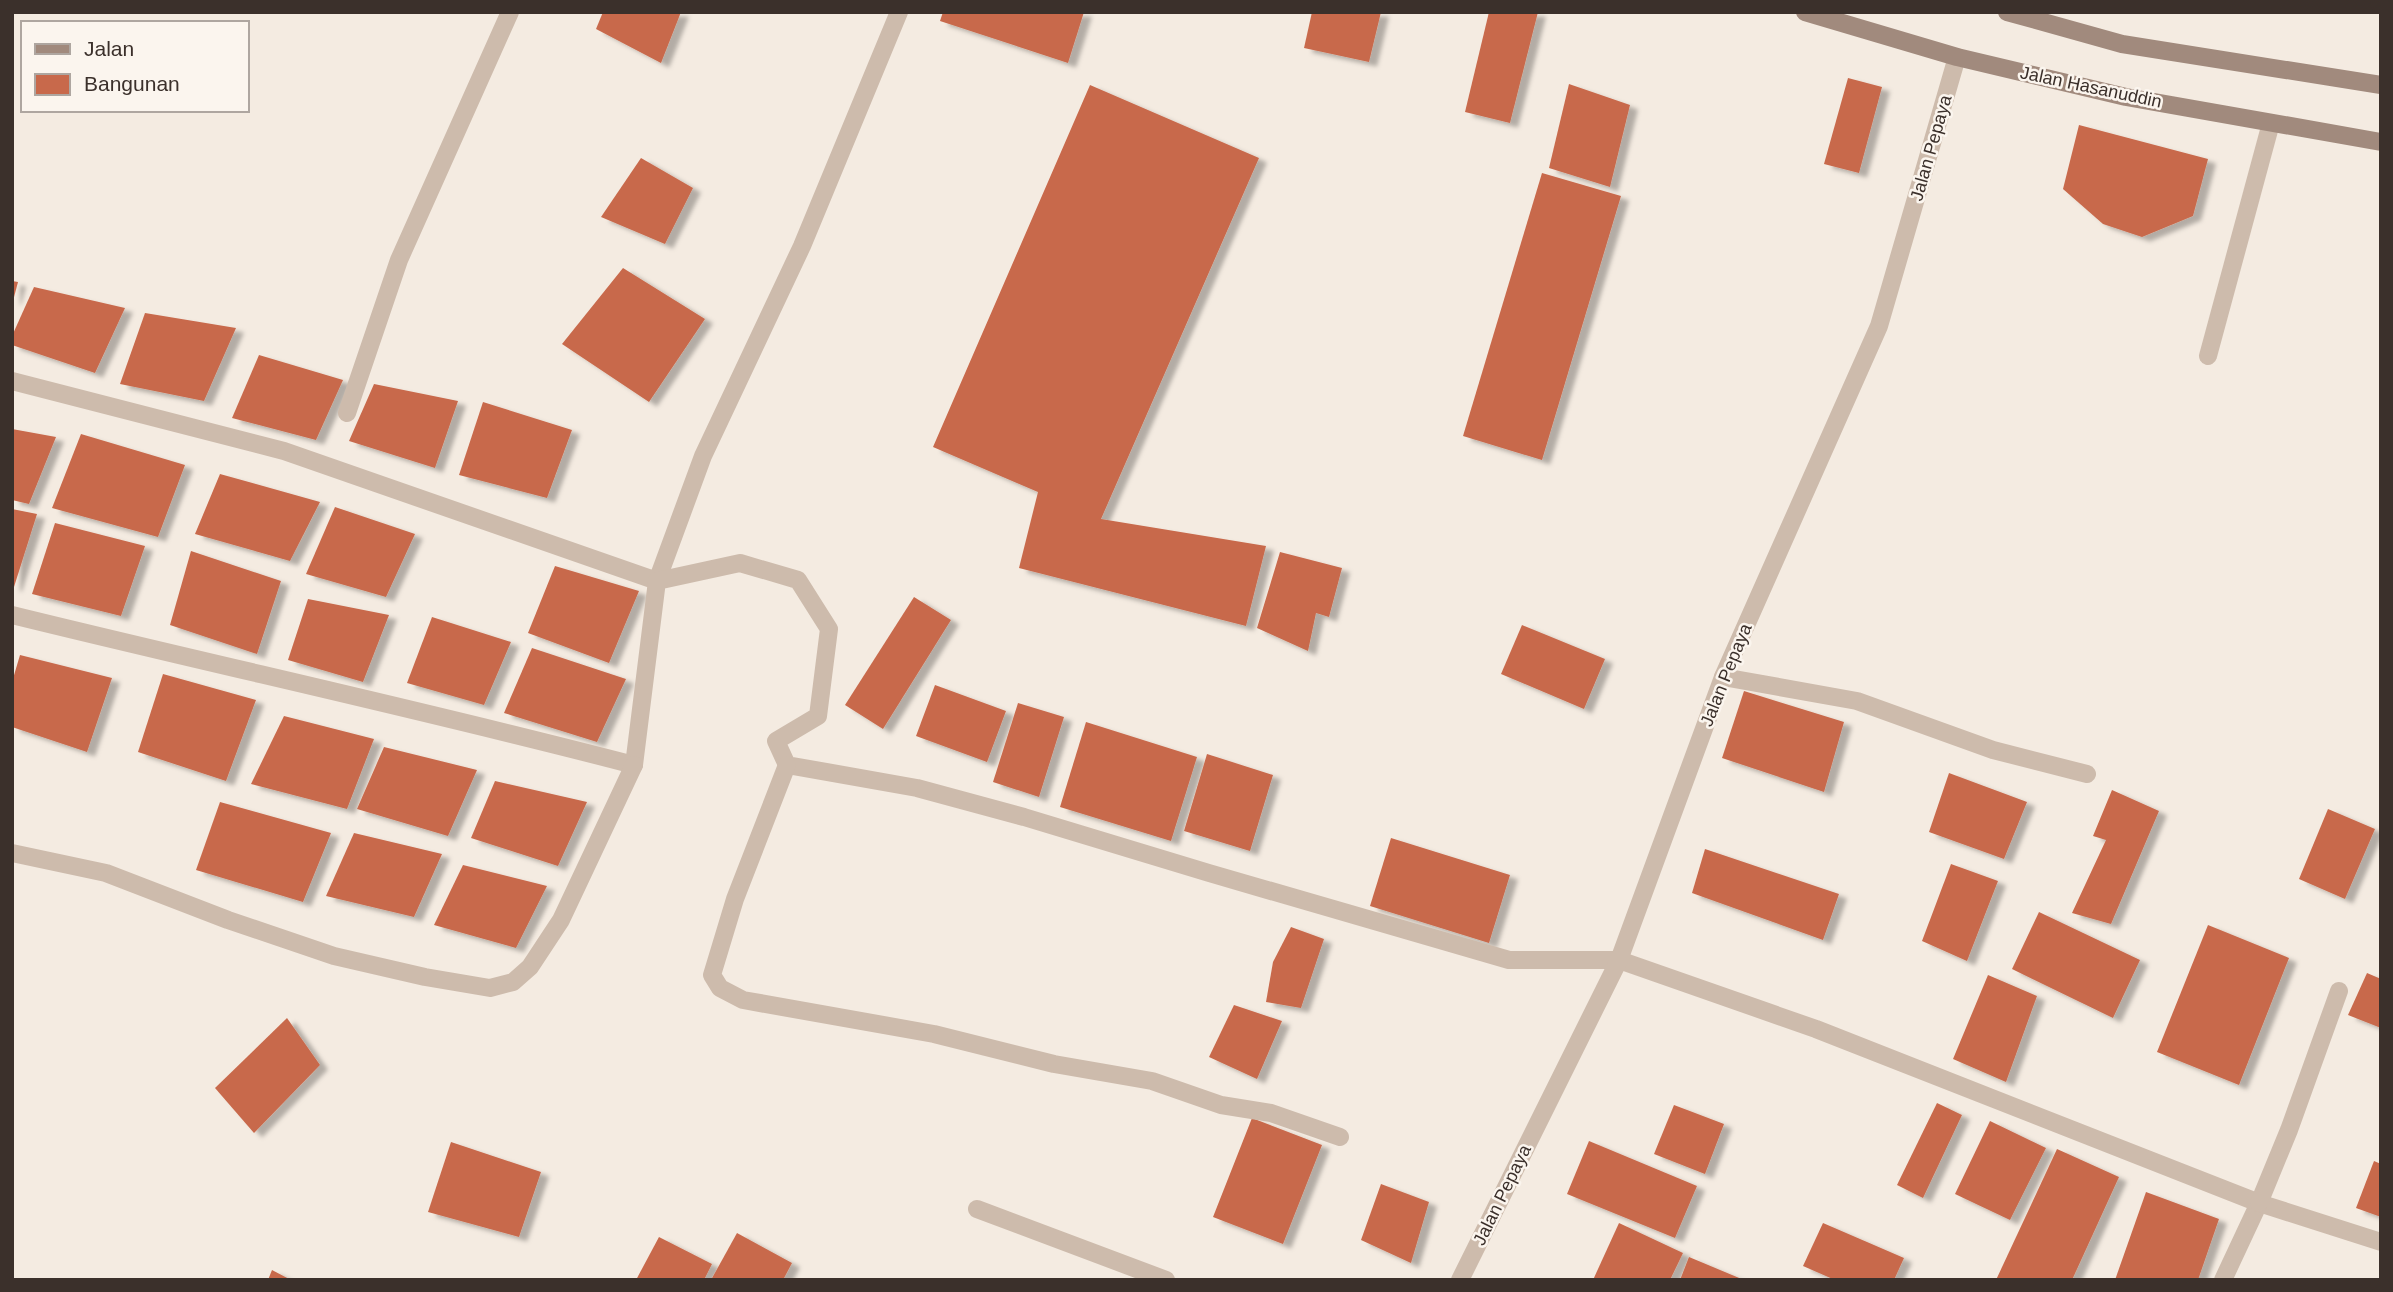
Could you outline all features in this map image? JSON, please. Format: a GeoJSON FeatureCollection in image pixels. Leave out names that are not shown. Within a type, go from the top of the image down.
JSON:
{"type":"FeatureCollection","features":[{"type":"Feature","properties":{"kind":"street"},"geometry":{"type":"LineString","coordinates":[[347,413],[399,260],[510,12]]}},
{"type":"Feature","properties":{"kind":"street"},"geometry":{"type":"LineString","coordinates":[[12,853],[106,873],[228,920],[334,956],[425,977],[490,988],[513,982],[530,967],[561,920],[634,765],[657,581],[703,456],[802,246],[899,12]]}},
{"type":"Feature","properties":{"kind":"street","name":"Jalan Hasanuddin"},"geometry":{"type":"LineString","coordinates":[[1805,12],[1957,57],[2126,97],[2381,142]]}},
{"type":"Feature","properties":{"kind":"street"},"geometry":{"type":"LineString","coordinates":[[2007,12],[2122,44],[2381,85]]}},
{"type":"Feature","properties":{"kind":"street","name":"Jalan Pepaya"},"geometry":{"type":"LineString","coordinates":[[1460,1280],[1619,960],[1723,677],[1879,326],[1957,57]]}},
{"type":"Feature","properties":{"kind":"street"},"geometry":{"type":"LineString","coordinates":[[2208,356],[2271,123]]}},
{"type":"Feature","properties":{"kind":"street"},"geometry":{"type":"LineString","coordinates":[[12,381],[284,451],[657,581],[740,563],[798,580],[829,629],[818,716],[776,741],[787,765],[723,936],[712,975],[720,988],[743,1000],[934,1034],[1055,1064],[1152,1081],[1220,1105],[1271,1112],[1340,1137]]}},
{"type":"Feature","properties":{"kind":"street"},"geometry":{"type":"LineString","coordinates":[[12,615],[210,664],[487,726],[634,765]]}},
{"type":"Feature","properties":{"kind":"street"},"geometry":{"type":"LineString","coordinates":[[1723,677],[1857,701],[1993,750],[2087,774]]}},
{"type":"Feature","properties":{"kind":"street"},"geometry":{"type":"LineString","coordinates":[[787,765],[917,788],[1509,960],[1619,960],[1816,1029],[2259,1203],[2381,1242]]}},
{"type":"Feature","properties":{"kind":"street"},"geometry":{"type":"LineString","coordinates":[[2223,1280],[2289,1130],[2339,991]]}},
{"type":"Feature","properties":{"kind":"street"},"geometry":{"type":"LineString","coordinates":[[977,1209],[1166,1280]]}},
{"type":"Feature","properties":{"kind":"building"},"geometry":{"type":"Polygon","coordinates":[[[603,12],[681,12],[661,63],[596,29],[603,12]]]}},
{"type":"Feature","properties":{"kind":"building"},"geometry":{"type":"Polygon","coordinates":[[[943,12],[1084,12],[1068,63],[940,21],[943,12]]]}},
{"type":"Feature","properties":{"kind":"building"},"geometry":{"type":"Polygon","coordinates":[[[1312,12],[1381,12],[1369,62],[1304,48],[1312,12]]]}},
{"type":"Feature","properties":{"kind":"building"},"geometry":{"type":"Polygon","coordinates":[[[1489,12],[1538,12],[1510,123],[1465,112],[1489,12]]]}},
{"type":"Feature","properties":{"kind":"building"},"geometry":{"type":"Polygon","coordinates":[[[1848,78],[1882,87],[1859,173],[1824,164],[1848,78]]]}},
{"type":"Feature","properties":{"kind":"building"},"geometry":{"type":"Polygon","coordinates":[[[1569,84],[1630,105],[1610,187],[1549,168],[1569,84]]]}},
{"type":"Feature","properties":{"kind":"building"},"geometry":{"type":"Polygon","coordinates":[[[1090,85],[1259,158],[1101,519],[1266,546],[1246,626],[1019,568],[1038,492],[933,447],[1090,85]]]}},
{"type":"Feature","properties":{"kind":"building"},"geometry":{"type":"Polygon","coordinates":[[[2079,125],[2208,159],[2193,216],[2142,237],[2103,224],[2063,189],[2079,125]]]}},
{"type":"Feature","properties":{"kind":"building"},"geometry":{"type":"Polygon","coordinates":[[[641,158],[693,188],[665,244],[601,217],[641,158]]]}},
{"type":"Feature","properties":{"kind":"building"},"geometry":{"type":"Polygon","coordinates":[[[1542,173],[1621,196],[1542,460],[1463,436],[1542,173]]]}},
{"type":"Feature","properties":{"kind":"building"},"geometry":{"type":"Polygon","coordinates":[[[623,268],[705,319],[649,402],[562,344],[623,268]]]}},
{"type":"Feature","properties":{"kind":"building"},"geometry":{"type":"Polygon","coordinates":[[[12,281],[18,282],[13,301],[12,300],[12,281]]]}},
{"type":"Feature","properties":{"kind":"building"},"geometry":{"type":"Polygon","coordinates":[[[34,287],[125,308],[95,373],[12,345],[12,336],[34,287]]]}},
{"type":"Feature","properties":{"kind":"building"},"geometry":{"type":"Polygon","coordinates":[[[145,313],[236,328],[204,401],[120,384],[145,313]]]}},
{"type":"Feature","properties":{"kind":"building"},"geometry":{"type":"Polygon","coordinates":[[[259,355],[343,380],[316,440],[232,418],[259,355]]]}},
{"type":"Feature","properties":{"kind":"building"},"geometry":{"type":"Polygon","coordinates":[[[374,384],[458,401],[435,468],[349,441],[374,384]]]}},
{"type":"Feature","properties":{"kind":"building"},"geometry":{"type":"Polygon","coordinates":[[[483,402],[572,430],[547,498],[459,475],[483,402]]]}},
{"type":"Feature","properties":{"kind":"building"},"geometry":{"type":"Polygon","coordinates":[[[12,429],[56,437],[29,504],[12,500],[12,429]]]}},
{"type":"Feature","properties":{"kind":"building"},"geometry":{"type":"Polygon","coordinates":[[[81,434],[185,465],[158,537],[52,508],[81,434]]]}},
{"type":"Feature","properties":{"kind":"building"},"geometry":{"type":"Polygon","coordinates":[[[220,474],[320,502],[290,561],[195,534],[220,474]]]}},
{"type":"Feature","properties":{"kind":"building"},"geometry":{"type":"Polygon","coordinates":[[[335,507],[415,534],[386,597],[306,574],[335,507]]]}},
{"type":"Feature","properties":{"kind":"building"},"geometry":{"type":"Polygon","coordinates":[[[12,509],[37,514],[14,587],[12,587],[12,509]]]}},
{"type":"Feature","properties":{"kind":"building"},"geometry":{"type":"Polygon","coordinates":[[[55,523],[145,546],[121,616],[32,594],[55,523]]]}},
{"type":"Feature","properties":{"kind":"building"},"geometry":{"type":"Polygon","coordinates":[[[191,551],[281,581],[257,654],[170,625],[191,551]]]}},
{"type":"Feature","properties":{"kind":"building"},"geometry":{"type":"Polygon","coordinates":[[[1280,552],[1342,568],[1329,617],[1316,613],[1308,651],[1257,628],[1280,552]]]}},
{"type":"Feature","properties":{"kind":"building"},"geometry":{"type":"Polygon","coordinates":[[[555,566],[639,591],[609,663],[528,633],[555,566]]]}},
{"type":"Feature","properties":{"kind":"building"},"geometry":{"type":"Polygon","coordinates":[[[914,597],[951,620],[883,729],[845,705],[914,597]]]}},
{"type":"Feature","properties":{"kind":"building"},"geometry":{"type":"Polygon","coordinates":[[[308,599],[389,615],[363,682],[288,660],[308,599]]]}},
{"type":"Feature","properties":{"kind":"building"},"geometry":{"type":"Polygon","coordinates":[[[432,617],[511,642],[484,705],[407,683],[432,617]]]}},
{"type":"Feature","properties":{"kind":"building"},"geometry":{"type":"Polygon","coordinates":[[[1522,625],[1605,659],[1584,709],[1501,674],[1522,625]]]}},
{"type":"Feature","properties":{"kind":"building"},"geometry":{"type":"Polygon","coordinates":[[[532,648],[626,679],[597,742],[504,713],[532,648]]]}},
{"type":"Feature","properties":{"kind":"building"},"geometry":{"type":"Polygon","coordinates":[[[20,655],[112,678],[87,752],[12,727],[12,682],[20,655]]]}},
{"type":"Feature","properties":{"kind":"building"},"geometry":{"type":"Polygon","coordinates":[[[163,674],[256,700],[226,781],[138,752],[163,674]]]}},
{"type":"Feature","properties":{"kind":"building"},"geometry":{"type":"Polygon","coordinates":[[[935,685],[1006,711],[987,762],[916,736],[935,685]]]}},
{"type":"Feature","properties":{"kind":"building"},"geometry":{"type":"Polygon","coordinates":[[[1744,691],[1844,722],[1824,792],[1722,758],[1744,691]]]}},
{"type":"Feature","properties":{"kind":"building"},"geometry":{"type":"Polygon","coordinates":[[[1018,703],[1064,717],[1039,797],[993,782],[1018,703]]]}},
{"type":"Feature","properties":{"kind":"building"},"geometry":{"type":"Polygon","coordinates":[[[284,716],[374,739],[347,809],[251,784],[284,716]]]}},
{"type":"Feature","properties":{"kind":"building"},"geometry":{"type":"Polygon","coordinates":[[[1086,722],[1197,757],[1171,841],[1060,807],[1086,722]]]}},
{"type":"Feature","properties":{"kind":"building"},"geometry":{"type":"Polygon","coordinates":[[[384,747],[477,770],[448,836],[357,809],[384,747]]]}},
{"type":"Feature","properties":{"kind":"building"},"geometry":{"type":"Polygon","coordinates":[[[1207,754],[1273,775],[1250,851],[1184,831],[1207,754]]]}},
{"type":"Feature","properties":{"kind":"building"},"geometry":{"type":"Polygon","coordinates":[[[1949,773],[2027,802],[2004,859],[1929,832],[1949,773]]]}},
{"type":"Feature","properties":{"kind":"building"},"geometry":{"type":"Polygon","coordinates":[[[495,781],[587,802],[558,866],[471,838],[495,781]]]}},
{"type":"Feature","properties":{"kind":"building"},"geometry":{"type":"Polygon","coordinates":[[[2112,790],[2159,811],[2111,924],[2072,913],[2106,840],[2093,836],[2112,790]]]}},
{"type":"Feature","properties":{"kind":"building"},"geometry":{"type":"Polygon","coordinates":[[[220,802],[331,833],[303,902],[196,870],[220,802]]]}},
{"type":"Feature","properties":{"kind":"building"},"geometry":{"type":"Polygon","coordinates":[[[2328,809],[2375,829],[2345,899],[2299,879],[2328,809]]]}},
{"type":"Feature","properties":{"kind":"building"},"geometry":{"type":"Polygon","coordinates":[[[354,833],[442,854],[414,917],[326,896],[354,833]]]}},
{"type":"Feature","properties":{"kind":"building"},"geometry":{"type":"Polygon","coordinates":[[[1391,838],[1510,875],[1489,943],[1370,906],[1391,838]]]}},
{"type":"Feature","properties":{"kind":"building"},"geometry":{"type":"Polygon","coordinates":[[[1705,849],[1839,894],[1823,940],[1692,893],[1705,849]]]}},
{"type":"Feature","properties":{"kind":"building"},"geometry":{"type":"Polygon","coordinates":[[[1951,864],[1998,881],[1967,961],[1922,941],[1951,864]]]}},
{"type":"Feature","properties":{"kind":"building"},"geometry":{"type":"Polygon","coordinates":[[[463,865],[547,886],[516,948],[434,925],[463,865]]]}},
{"type":"Feature","properties":{"kind":"building"},"geometry":{"type":"Polygon","coordinates":[[[2039,912],[2140,960],[2113,1018],[2012,969],[2039,912]]]}},
{"type":"Feature","properties":{"kind":"building"},"geometry":{"type":"Polygon","coordinates":[[[2208,925],[2289,958],[2239,1085],[2157,1052],[2208,925]]]}},
{"type":"Feature","properties":{"kind":"building"},"geometry":{"type":"Polygon","coordinates":[[[1291,927],[1324,939],[1301,1008],[1266,1002],[1273,962],[1291,927]]]}},
{"type":"Feature","properties":{"kind":"building"},"geometry":{"type":"Polygon","coordinates":[[[2367,973],[2381,979],[2381,1028],[2348,1015],[2367,973]]]}},
{"type":"Feature","properties":{"kind":"building"},"geometry":{"type":"Polygon","coordinates":[[[1988,975],[2037,996],[2006,1082],[1953,1059],[1988,975]]]}},
{"type":"Feature","properties":{"kind":"building"},"geometry":{"type":"Polygon","coordinates":[[[1234,1005],[1282,1021],[1257,1079],[1209,1057],[1234,1005]]]}},
{"type":"Feature","properties":{"kind":"building"},"geometry":{"type":"Polygon","coordinates":[[[287,1018],[320,1065],[254,1133],[215,1088],[287,1018]]]}},
{"type":"Feature","properties":{"kind":"building"},"geometry":{"type":"Polygon","coordinates":[[[1937,1103],[1962,1115],[1923,1198],[1897,1185],[1937,1103]]]}},
{"type":"Feature","properties":{"kind":"building"},"geometry":{"type":"Polygon","coordinates":[[[1674,1105],[1724,1124],[1705,1174],[1654,1154],[1674,1105]]]}},
{"type":"Feature","properties":{"kind":"building"},"geometry":{"type":"Polygon","coordinates":[[[1252,1118],[1322,1145],[1283,1244],[1213,1217],[1252,1118]]]}},
{"type":"Feature","properties":{"kind":"building"},"geometry":{"type":"Polygon","coordinates":[[[1990,1121],[2046,1148],[2010,1220],[1955,1194],[1990,1121]]]}},
{"type":"Feature","properties":{"kind":"building"},"geometry":{"type":"Polygon","coordinates":[[[1589,1141],[1697,1186],[1675,1238],[1567,1194],[1589,1141]]]}},
{"type":"Feature","properties":{"kind":"building"},"geometry":{"type":"Polygon","coordinates":[[[451,1142],[541,1172],[519,1237],[428,1212],[451,1142]]]}},
{"type":"Feature","properties":{"kind":"building"},"geometry":{"type":"Polygon","coordinates":[[[2057,1149],[2119,1177],[2072,1280],[1996,1280],[2057,1149]]]}},
{"type":"Feature","properties":{"kind":"building"},"geometry":{"type":"Polygon","coordinates":[[[2374,1161],[2381,1164],[2381,1217],[2356,1208],[2374,1161]]]}},
{"type":"Feature","properties":{"kind":"building"},"geometry":{"type":"Polygon","coordinates":[[[1381,1184],[1429,1202],[1411,1263],[1361,1240],[1381,1184]]]}},
{"type":"Feature","properties":{"kind":"building"},"geometry":{"type":"Polygon","coordinates":[[[2146,1192],[2219,1219],[2198,1280],[2115,1280],[2146,1192]]]}},
{"type":"Feature","properties":{"kind":"building"},"geometry":{"type":"Polygon","coordinates":[[[1619,1223],[1683,1253],[1670,1280],[1593,1280],[1619,1223]]]}},
{"type":"Feature","properties":{"kind":"building"},"geometry":{"type":"Polygon","coordinates":[[[1823,1223],[1904,1258],[1894,1280],[1835,1280],[1803,1266],[1823,1223]]]}},
{"type":"Feature","properties":{"kind":"building"},"geometry":{"type":"Polygon","coordinates":[[[737,1233],[792,1263],[783,1280],[711,1280],[737,1233]]]}},
{"type":"Feature","properties":{"kind":"building"},"geometry":{"type":"Polygon","coordinates":[[[659,1237],[712,1264],[704,1280],[636,1280],[659,1237]]]}},
{"type":"Feature","properties":{"kind":"building"},"geometry":{"type":"Polygon","coordinates":[[[1689,1257],[1744,1280],[1680,1280],[1689,1257]]]}},
{"type":"Feature","properties":{"kind":"building"},"geometry":{"type":"Polygon","coordinates":[[[272,1270],[291,1280],[268,1280],[272,1270]]]}}]}
